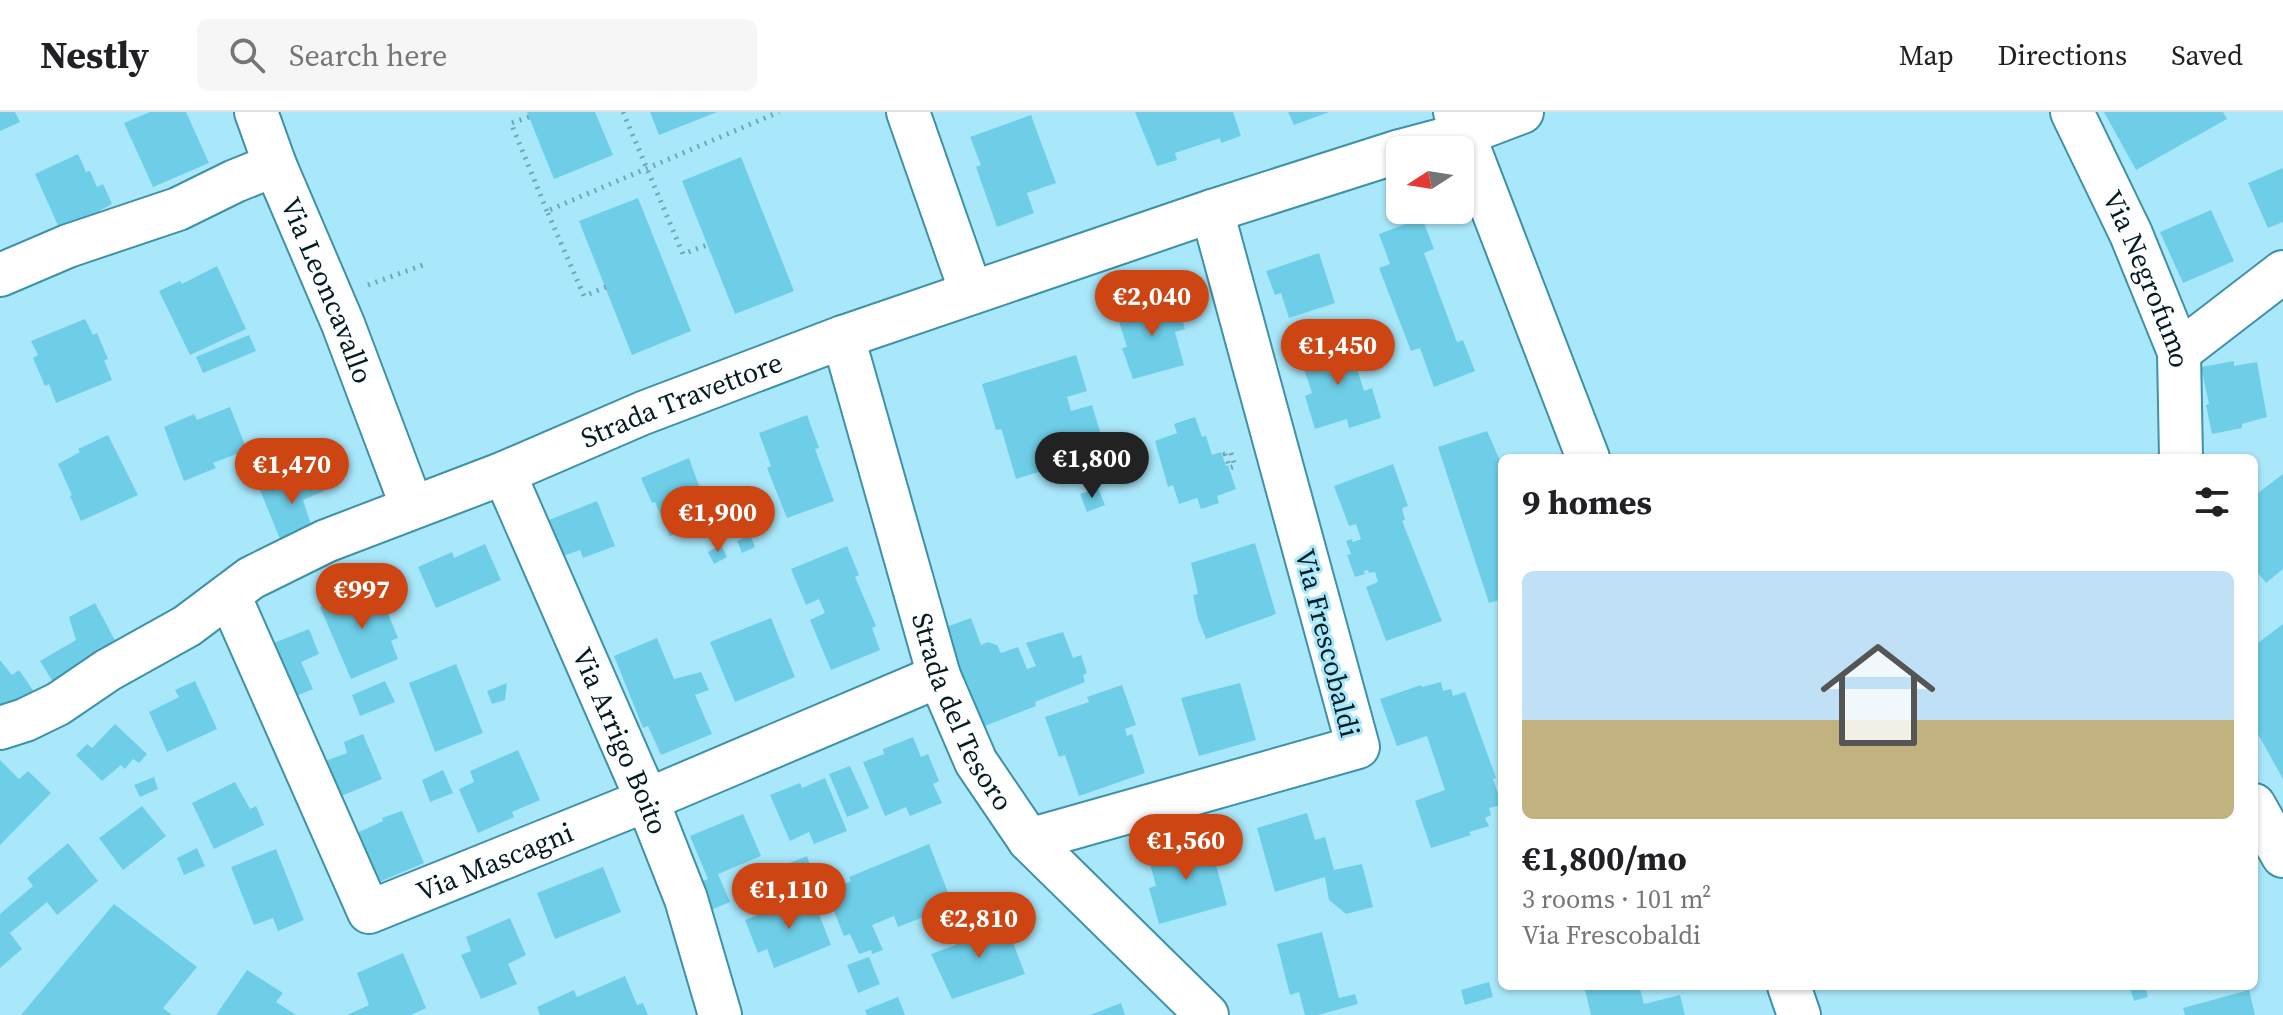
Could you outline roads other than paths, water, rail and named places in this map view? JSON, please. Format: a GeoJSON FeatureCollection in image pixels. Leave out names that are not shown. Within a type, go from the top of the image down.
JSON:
{"type":"FeatureCollection","features":[{"type":"Feature","properties":{"kind":"street","name":"Via Leoncavallo"},"geometry":{"type":"LineString","coordinates":[[256,112],[378,413],[412,507]]}},
{"type":"Feature","properties":{"kind":"street"},"geometry":{"type":"LineString","coordinates":[[908,112],[971,292]]}},
{"type":"Feature","properties":{"kind":"street","name":"Strada Travettore"},"geometry":{"type":"LineString","coordinates":[[1433,136],[1460,123],[1522,112]]}},
{"type":"Feature","properties":{"kind":"street","name":"Via Negrofumo"},"geometry":{"type":"LineString","coordinates":[[2072,112],[2131,234],[2179,352],[2181,454]]}},
{"type":"Feature","properties":{"kind":"street"},"geometry":{"type":"LineString","coordinates":[[1460,123],[1586,454]]}},
{"type":"Feature","properties":{"kind":"street","name":"Strada Travettore"},"geometry":{"type":"LineString","coordinates":[[0,728],[58,704],[108,670],[187,626],[251,578],[326,541],[504,473],[643,413],[843,337],[1212,211],[1386,156]]}},
{"type":"Feature","properties":{"kind":"street","name":"Via Leoncavallo"},"geometry":{"type":"LineString","coordinates":[[0,275],[68,246],[178,209],[275,165]]}},
{"type":"Feature","properties":{"kind":"street","name":"Via Frescobaldi"},"geometry":{"type":"LineString","coordinates":[[1029,840],[1358,747],[1212,211]]}},
{"type":"Feature","properties":{"kind":"street"},"geometry":{"type":"LineString","coordinates":[[2179,352],[2283,272]]}},
{"type":"Feature","properties":{"kind":"street","name":"Strada del Tesoro"},"geometry":{"type":"LineString","coordinates":[[843,337],[939,676],[976,762],[1029,840],[1207,1015]]}},
{"type":"Feature","properties":{"kind":"street","name":"Via Arrigo Boito"},"geometry":{"type":"LineString","coordinates":[[504,473],[647,800],[686,899],[720,1015]]}},
{"type":"Feature","properties":{"kind":"street","name":"Via Mascagni"},"geometry":{"type":"LineString","coordinates":[[229,595],[369,912],[647,800],[939,676]]}},
{"type":"Feature","properties":{"kind":"street"},"geometry":{"type":"LineString","coordinates":[[2258,812],[2283,856]]}},
{"type":"Feature","properties":{"kind":"street"},"geometry":{"type":"LineString","coordinates":[[1790,990],[1799,1015]]}}]}
